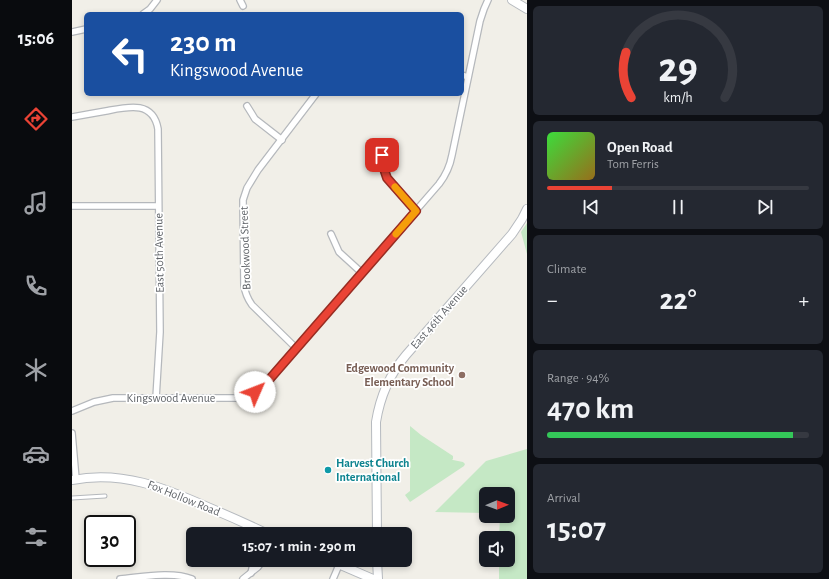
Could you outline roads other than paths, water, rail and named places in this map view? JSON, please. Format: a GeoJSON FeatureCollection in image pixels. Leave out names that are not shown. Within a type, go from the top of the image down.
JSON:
{"type":"FeatureCollection","features":[{"type":"Feature","properties":{"kind":"street"},"geometry":{"type":"LineString","coordinates":[[146,12],[157,0]]}},
{"type":"Feature","properties":{"kind":"street"},"geometry":{"type":"LineString","coordinates":[[240,0],[244,6]]}},
{"type":"Feature","properties":{"kind":"street","name":"Kingswood Avenue"},"geometry":{"type":"LineString","coordinates":[[465,76],[480,21],[488,0]]}},
{"type":"Feature","properties":{"kind":"street"},"geometry":{"type":"LineString","coordinates":[[512,0],[527,9]]}},
{"type":"Feature","properties":{"kind":"street"},"geometry":{"type":"LineString","coordinates":[[72,32],[84,29]]}},
{"type":"Feature","properties":{"kind":"street","name":"Brookwood Street"},"geometry":{"type":"LineString","coordinates":[[296,348],[252,305],[246,297],[244,284],[243,210],[245,193],[258,170],[315,96]]}},
{"type":"Feature","properties":{"kind":"street","name":"Kingswood Avenue"},"geometry":{"type":"LineString","coordinates":[[72,411],[94,402],[113,398],[239,398],[250,395],[261,389],[439,184],[448,169],[452,155],[462,96]]}},
{"type":"Feature","properties":{"kind":"street"},"geometry":{"type":"LineString","coordinates":[[247,106],[255,119],[282,140]]}},
{"type":"Feature","properties":{"kind":"street","name":"East 50th Avenue"},"geometry":{"type":"LineString","coordinates":[[72,117],[137,107],[148,111],[155,120],[158,129],[160,332],[156,398]]}},
{"type":"Feature","properties":{"kind":"street"},"geometry":{"type":"LineString","coordinates":[[382,155],[387,178],[416,211]]}},
{"type":"Feature","properties":{"kind":"street"},"geometry":{"type":"LineString","coordinates":[[72,206],[158,206]]}},
{"type":"Feature","properties":{"kind":"street","name":"East 46th Avenue"},"geometry":{"type":"LineString","coordinates":[[377,527],[376,422],[378,408],[387,383],[398,364],[512,234],[527,209]]}},
{"type":"Feature","properties":{"kind":"street"},"geometry":{"type":"LineString","coordinates":[[331,234],[339,252],[362,273]]}},
{"type":"Feature","properties":{"kind":"street"},"geometry":{"type":"LineString","coordinates":[[72,432],[74,480]]}},
{"type":"Feature","properties":{"kind":"street","name":"Fox Hollow Road"},"geometry":{"type":"LineString","coordinates":[[74,480],[101,476],[118,477],[146,482],[178,494],[251,527]]}},
{"type":"Feature","properties":{"kind":"street"},"geometry":{"type":"LineString","coordinates":[[251,573],[252,567]]}},
{"type":"Feature","properties":{"kind":"street"},"geometry":{"type":"LineString","coordinates":[[243,579],[257,567]]}},
{"type":"Feature","properties":{"kind":"street"},"geometry":{"type":"LineString","coordinates":[[333,579],[338,567]]}},
{"type":"Feature","properties":{"kind":"street"},"geometry":{"type":"LineString","coordinates":[[344,567],[373,579]]}},
{"type":"Feature","properties":{"kind":"street"},"geometry":{"type":"LineString","coordinates":[[378,567],[378,579]]}},
{"type":"Feature","properties":{"kind":"street"},"geometry":{"type":"LineString","coordinates":[[120,579],[176,575],[192,579]]}},
{"type":"Feature","properties":{"kind":"lane"},"geometry":{"type":"LineString","coordinates":[[72,498],[105,496]]}},
{"type":"Feature","properties":{"kind":"place","name":"Edgewood Community Elementary School"},"geometry":{"type":"Point","coordinates":[462,375]}},
{"type":"Feature","properties":{"kind":"place","name":"Harvest Church International"},"geometry":{"type":"Point","coordinates":[328,470]}}]}
